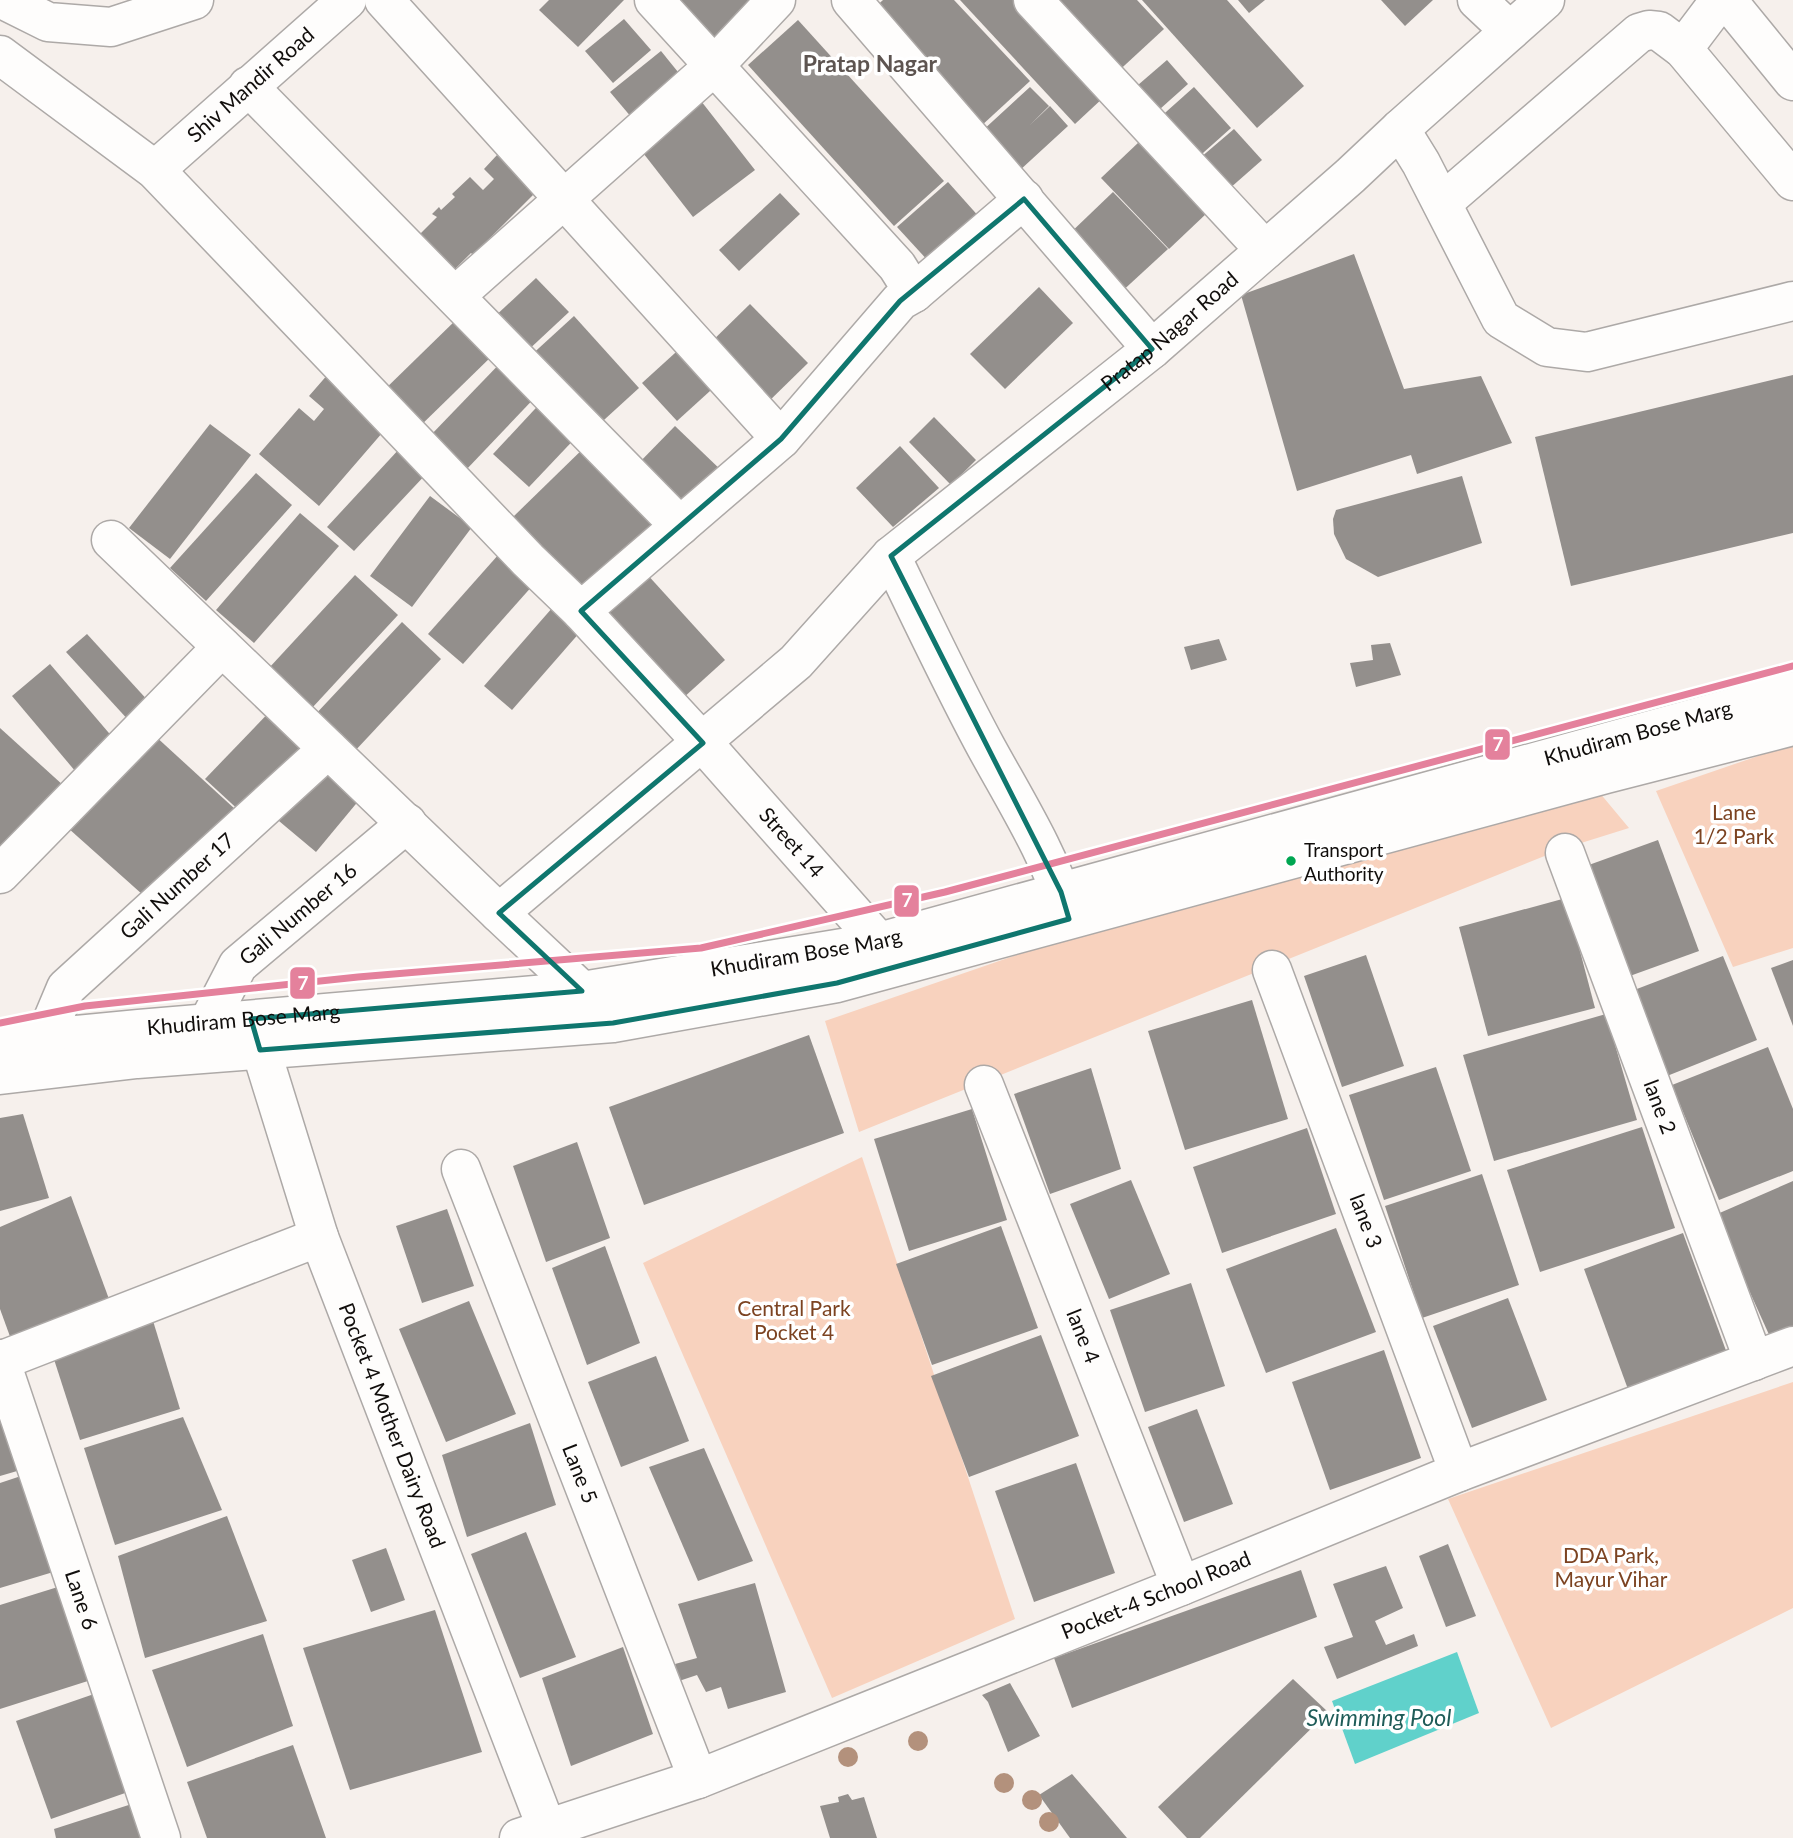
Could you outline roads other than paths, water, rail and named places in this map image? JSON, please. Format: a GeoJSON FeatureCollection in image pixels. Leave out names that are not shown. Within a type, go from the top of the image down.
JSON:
{"type":"FeatureCollection","features":[{"type":"Feature","properties":{"kind":"street"},"geometry":{"type":"LineString","coordinates":[[5,0],[48,22],[111,27],[194,0]]}},
{"type":"Feature","properties":{"kind":"street","name":"Shiv Mandir Road"},"geometry":{"type":"LineString","coordinates":[[155,170],[347,0]]}},
{"type":"Feature","properties":{"kind":"street"},"geometry":{"type":"LineString","coordinates":[[384,0],[781,439]]}},
{"type":"Feature","properties":{"kind":"street"},"geometry":{"type":"LineString","coordinates":[[654,0],[897,266],[914,293]]}},
{"type":"Feature","properties":{"kind":"street"},"geometry":{"type":"LineString","coordinates":[[455,296],[713,66],[775,0]]}},
{"type":"Feature","properties":{"kind":"street"},"geometry":{"type":"LineString","coordinates":[[851,0],[1152,349]]}},
{"type":"Feature","properties":{"kind":"street"},"geometry":{"type":"LineString","coordinates":[[1034,0],[1265,250]]}},
{"type":"Feature","properties":{"kind":"street"},"geometry":{"type":"LineString","coordinates":[[1477,0],[1510,31]]}},
{"type":"Feature","properties":{"kind":"street","name":"Pratap Nagar Road"},"geometry":{"type":"LineString","coordinates":[[499,914],[796,663],[891,556],[1152,349],[1350,176],[1545,0]]}},
{"type":"Feature","properties":{"kind":"street"},"geometry":{"type":"LineString","coordinates":[[1683,49],[1720,0]]}},
{"type":"Feature","properties":{"kind":"street"},"geometry":{"type":"LineString","coordinates":[[1727,0],[1793,81]]}},
{"type":"Feature","properties":{"kind":"street"},"geometry":{"type":"LineString","coordinates":[[1442,203],[1639,33],[1649,30],[1659,31],[1683,49],[1793,181]]}},
{"type":"Feature","properties":{"kind":"street","name":"Street 14"},"geometry":{"type":"LineString","coordinates":[[0,55],[155,170],[528,560],[581,611],[703,743],[879,942]]}},
{"type":"Feature","properties":{"kind":"street"},"geometry":{"type":"LineString","coordinates":[[248,86],[680,526]]}},
{"type":"Feature","properties":{"kind":"street"},"geometry":{"type":"LineString","coordinates":[[1399,129],[1422,163],[1501,319],[1547,347],[1587,352],[1793,301]]}},
{"type":"Feature","properties":{"kind":"street"},"geometry":{"type":"LineString","coordinates":[[581,611],[781,439],[900,302],[1024,199]]}},
{"type":"Feature","properties":{"kind":"street"},"geometry":{"type":"LineString","coordinates":[[111,540],[582,991]]}},
{"type":"Feature","properties":{"kind":"street"},"geometry":{"type":"LineString","coordinates":[[891,556],[946,671],[1022,813],[1065,905]]}},
{"type":"Feature","properties":{"kind":"street"},"geometry":{"type":"LineString","coordinates":[[0,874],[222,647]]}},
{"type":"Feature","properties":{"kind":"street","name":"Khudiram Bose Marg"},"geometry":{"type":"LineString","coordinates":[[0,1046],[45,1038],[208,1023],[256,1035],[613,1023],[837,983],[1065,905],[1793,691]]}},
{"type":"Feature","properties":{"kind":"street","name":"Khudiram Bose Marg"},"geometry":{"type":"LineString","coordinates":[[0,1075],[137,1059],[256,1035],[582,991],[879,942],[1065,905],[1793,726]]}},
{"type":"Feature","properties":{"kind":"street","name":"Gali Number 17"},"geometry":{"type":"LineString","coordinates":[[45,1038],[66,988],[328,748]]}},
{"type":"Feature","properties":{"kind":"street","name":"Gali Number 16"},"geometry":{"type":"LineString","coordinates":[[208,1023],[238,965],[407,823]]}},
{"type":"Feature","properties":{"kind":"street","name":"lane 2"},"geometry":{"type":"LineString","coordinates":[[1565,853],[1754,1361]]}},
{"type":"Feature","properties":{"kind":"street","name":"lane 3"},"geometry":{"type":"LineString","coordinates":[[1272,970],[1459,1472]]}},
{"type":"Feature","properties":{"kind":"street","name":"Pocket 4 Mother Dairy Road"},"geometry":{"type":"LineString","coordinates":[[256,1035],[319,1237],[533,1833]]}},
{"type":"Feature","properties":{"kind":"street","name":"lane 4"},"geometry":{"type":"LineString","coordinates":[[984,1085],[1181,1586]]}},
{"type":"Feature","properties":{"kind":"street","name":"Lane 5"},"geometry":{"type":"LineString","coordinates":[[461,1169],[698,1779]]}},
{"type":"Feature","properties":{"kind":"street"},"geometry":{"type":"LineString","coordinates":[[0,1361],[319,1237]]}},
{"type":"Feature","properties":{"kind":"street","name":"Pocket-4 School Road"},"geometry":{"type":"LineString","coordinates":[[533,1833],[698,1779],[1459,1472],[1793,1346]]}},
{"type":"Feature","properties":{"kind":"street","name":"Lane 6"},"geometry":{"type":"LineString","coordinates":[[0,1361],[161,1838]]}},
{"type":"Feature","properties":{"kind":"water","name":"Swimming Pool"},"geometry":{"type":"Polygon","coordinates":[[[1457,1652],[1479,1713],[1355,1764],[1332,1701],[1457,1652]]]}},
{"type":"Feature","properties":{"kind":"place","name":"Transport Authority"},"geometry":{"type":"Point","coordinates":[1291,861]}},
{"type":"Feature","properties":{"kind":"district","name":"Pratap Nagar"},"geometry":{"type":"Point","coordinates":[870,64]}},
{"type":"Feature","properties":{"kind":"park label","name":"Lane 1/2 Park"},"geometry":{"type":"Point","coordinates":[1734,825]}},
{"type":"Feature","properties":{"kind":"park label","name":"Central Park Pocket 4"},"geometry":{"type":"Point","coordinates":[794,1321]}},
{"type":"Feature","properties":{"kind":"park label","name":"DDA Park, Mayur Vihar"},"geometry":{"type":"Point","coordinates":[1611,1568]}}]}
